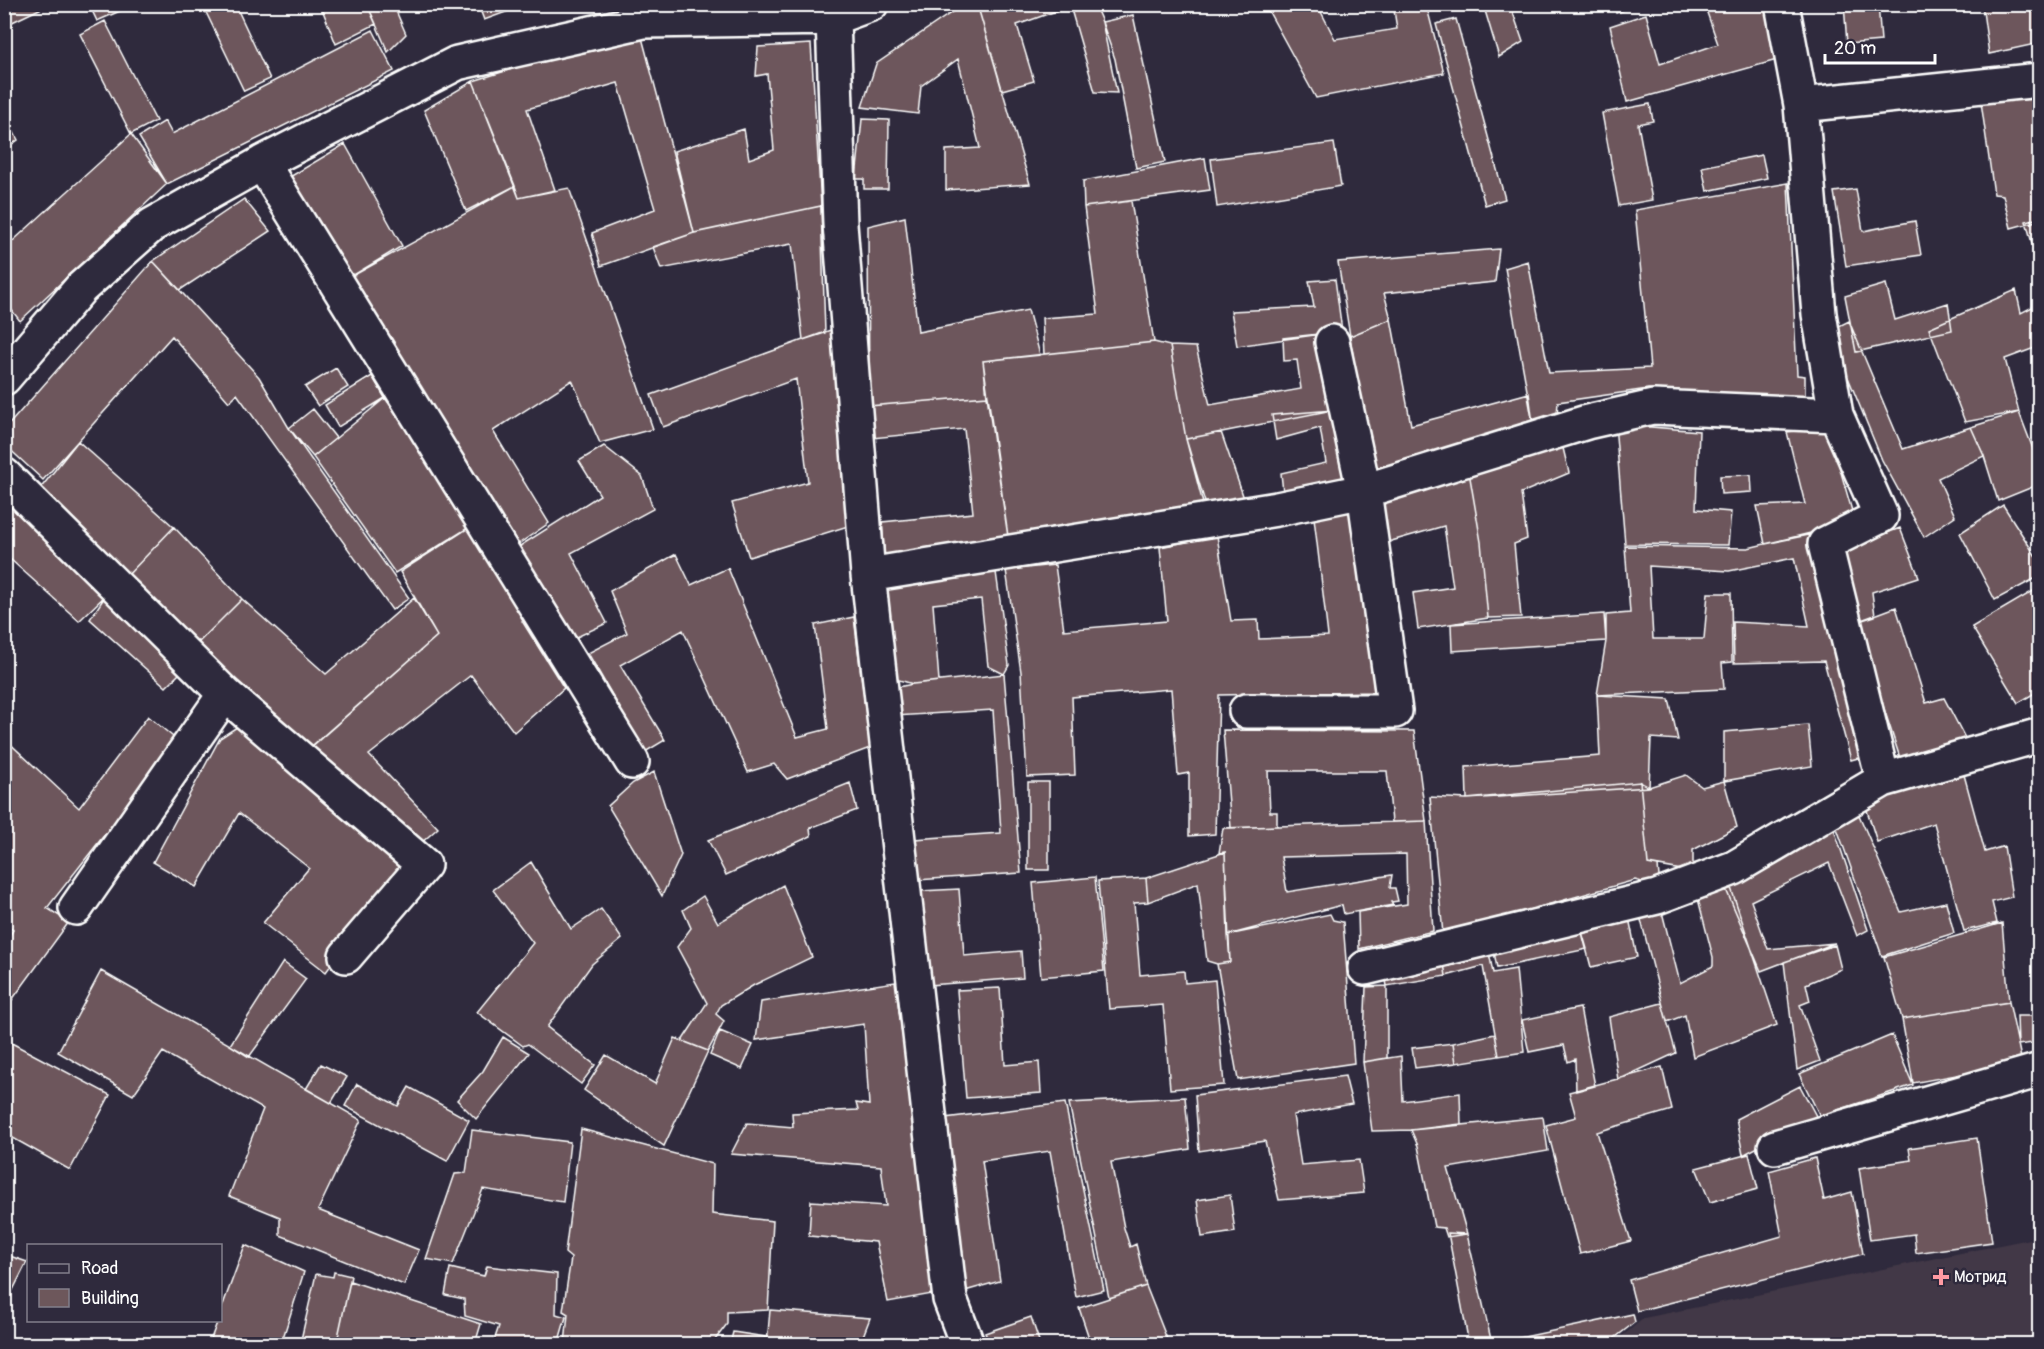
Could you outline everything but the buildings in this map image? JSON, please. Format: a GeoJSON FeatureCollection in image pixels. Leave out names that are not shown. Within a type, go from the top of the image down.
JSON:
{"type":"FeatureCollection","features":[{"type":"Feature","properties":{"kind":"street"},"geometry":{"type":"LineString","coordinates":[[4,378],[81,288],[152,225],[262,163],[457,63],[642,13],[833,18],[871,4]]}},
{"type":"Feature","properties":{"kind":"street"},"geometry":{"type":"LineString","coordinates":[[1782,4],[1801,105],[1819,314],[1836,415],[1881,516],[1825,544],[1882,780]]}},
{"type":"Feature","properties":{"kind":"street"},"geometry":{"type":"LineString","coordinates":[[833,18],[840,224],[868,575],[950,1299],[967,1344]]}},
{"type":"Feature","properties":{"kind":"street"},"geometry":{"type":"LineString","coordinates":[[1801,105],[2040,80]]}},
{"type":"Feature","properties":{"kind":"street"},"geometry":{"type":"LineString","coordinates":[[262,163],[632,762]]}},
{"type":"Feature","properties":{"kind":"street"},"geometry":{"type":"LineString","coordinates":[[1246,711],[1395,711],[1364,491],[1332,342]]}},
{"type":"Feature","properties":{"kind":"street"},"geometry":{"type":"LineString","coordinates":[[868,575],[1277,509],[1364,491],[1587,422],[1653,407],[1836,415]]}},
{"type":"Feature","properties":{"kind":"street"},"geometry":{"type":"LineString","coordinates":[[4,475],[225,694],[424,865],[346,956]]}},
{"type":"Feature","properties":{"kind":"street"},"geometry":{"type":"LineString","coordinates":[[76,908],[225,694]]}},
{"type":"Feature","properties":{"kind":"street"},"geometry":{"type":"LineString","coordinates":[[1365,968],[1656,897],[1734,867],[1882,780],[2040,735]]}},
{"type":"Feature","properties":{"kind":"street"},"geometry":{"type":"LineString","coordinates":[[1775,1147],[2040,1070]]}},
{"type":"Feature","properties":{"kind":"shaded area","name":"Мотрид"},"geometry":{"type":"Polygon","coordinates":[[[2039,1237],[2039,1344],[1613,1344],[1644,1318],[2039,1237]]]}},
{"type":"Feature","properties":{"kind":"place","name":"Мотрид"},"geometry":{"type":"Point","coordinates":[1941,1277]}}]}
